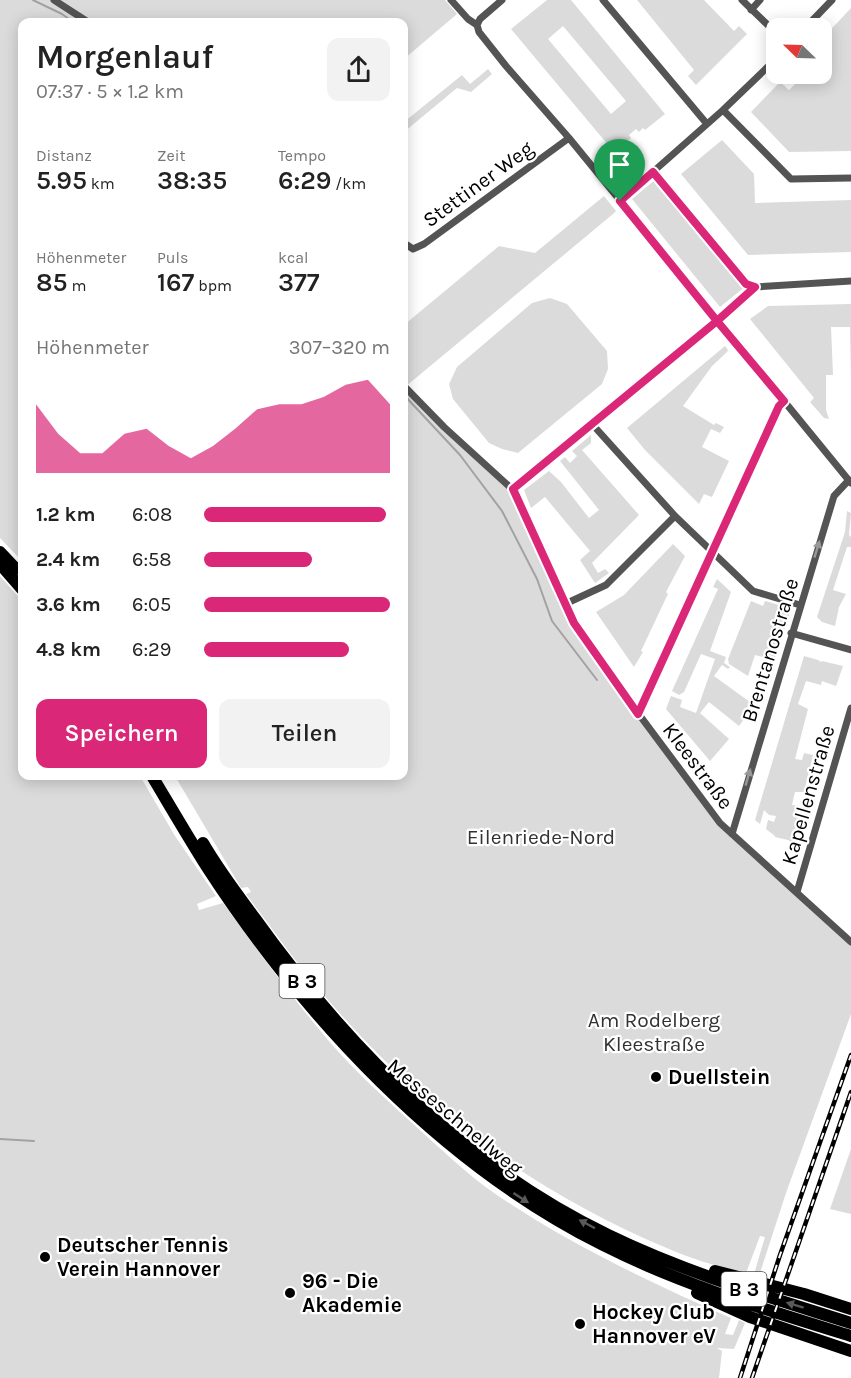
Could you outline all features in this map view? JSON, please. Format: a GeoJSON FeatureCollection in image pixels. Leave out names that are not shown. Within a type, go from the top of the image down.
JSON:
{"type":"FeatureCollection","features":[{"type":"Feature","properties":{"kind":"highway"},"geometry":{"type":"LineString","coordinates":[[0,552],[18,572]]}},
{"type":"Feature","properties":{"kind":"highway"},"geometry":{"type":"LineString","coordinates":[[0,564],[18,585]]}},
{"type":"Feature","properties":{"kind":"highway","name":"Messeschnellweg"},"geometry":{"type":"LineString","coordinates":[[154,780],[208,868],[279,967],[357,1057],[390,1091],[473,1164],[524,1200],[602,1245],[673,1277],[747,1304],[851,1336]]}},
{"type":"Feature","properties":{"kind":"highway","name":"Messeschnellweg"},"geometry":{"type":"LineString","coordinates":[[163,780],[215,863],[286,962],[396,1085],[436,1122],[504,1173],[567,1213],[639,1249],[685,1269],[851,1323]]}},
{"type":"Feature","properties":{"kind":"highway"},"geometry":{"type":"LineString","coordinates":[[639,1249],[851,1309]]}},
{"type":"Feature","properties":{"kind":"highway"},"geometry":{"type":"LineString","coordinates":[[673,1277],[699,1295],[750,1317],[851,1351]]}},
{"type":"Feature","properties":{"kind":"street"},"geometry":{"type":"LineString","coordinates":[[54,0],[82,18]]}},
{"type":"Feature","properties":{"kind":"street"},"geometry":{"type":"LineString","coordinates":[[451,0],[468,20],[477,25]]}},
{"type":"Feature","properties":{"kind":"street"},"geometry":{"type":"LineString","coordinates":[[502,0],[480,19],[477,25],[479,32],[569,138],[850,482]]}},
{"type":"Feature","properties":{"kind":"street"},"geometry":{"type":"LineString","coordinates":[[603,0],[706,124]]}},
{"type":"Feature","properties":{"kind":"street"},"geometry":{"type":"LineString","coordinates":[[742,0],[766,24]]}},
{"type":"Feature","properties":{"kind":"street"},"geometry":{"type":"LineString","coordinates":[[751,10],[760,0]]}},
{"type":"Feature","properties":{"kind":"street"},"geometry":{"type":"LineString","coordinates":[[815,18],[832,0]]}},
{"type":"Feature","properties":{"kind":"street"},"geometry":{"type":"LineString","coordinates":[[620,201],[766,69]]}},
{"type":"Feature","properties":{"kind":"street"},"geometry":{"type":"LineString","coordinates":[[723,110],[791,179],[851,178]]}},
{"type":"Feature","properties":{"kind":"street","name":"Stettiner Weg"},"geometry":{"type":"LineString","coordinates":[[408,246],[413,249],[424,243],[569,138]]}},
{"type":"Feature","properties":{"kind":"street"},"geometry":{"type":"LineString","coordinates":[[653,172],[746,284],[755,287],[851,281]]}},
{"type":"Feature","properties":{"kind":"street"},"geometry":{"type":"LineString","coordinates":[[513,489],[755,287]]}},
{"type":"Feature","properties":{"kind":"street","name":"Kleestraße"},"geometry":{"type":"LineString","coordinates":[[408,390],[444,427],[513,489],[565,604],[585,642],[720,823],[851,942]]}},
{"type":"Feature","properties":{"kind":"street"},"geometry":{"type":"LineString","coordinates":[[638,714],[779,406],[784,401]]}},
{"type":"Feature","properties":{"kind":"street"},"geometry":{"type":"LineString","coordinates":[[591,424],[675,516],[753,591],[800,604]]}},
{"type":"Feature","properties":{"kind":"street","name":"Brentanostraße"},"geometry":{"type":"LineString","coordinates":[[732,834],[834,496],[850,482]]}},
{"type":"Feature","properties":{"kind":"street"},"geometry":{"type":"LineString","coordinates":[[565,604],[606,585],[675,516]]}},
{"type":"Feature","properties":{"kind":"street"},"geometry":{"type":"LineString","coordinates":[[791,633],[851,650]]}},
{"type":"Feature","properties":{"kind":"street","name":"Kapellenstraße"},"geometry":{"type":"LineString","coordinates":[[797,892],[851,708]]}},
{"type":"Feature","properties":{"kind":"green space"},"geometry":{"type":"Polygon","coordinates":[[[0,0],[445,0],[457,14],[408,56],[408,18],[18,18],[18,557],[0,538],[0,0]]]}},
{"type":"Feature","properties":{"kind":"green space"},"geometry":{"type":"Polygon","coordinates":[[[547,0],[571,0],[665,114],[645,130],[643,128],[639,132],[636,129],[629,135],[631,138],[614,152],[511,29],[547,0]],[[563,26],[548,39],[611,114],[626,101],[563,26]]]}},
{"type":"Feature","properties":{"kind":"green space"},"geometry":{"type":"Polygon","coordinates":[[[637,0],[704,0],[734,31],[739,26],[747,34],[696,85],[688,76],[694,70],[637,0]]]}},
{"type":"Feature","properties":{"kind":"green space"},"geometry":{"type":"Polygon","coordinates":[[[851,8],[851,151],[789,152],[751,112],[778,84],[782,84],[789,90],[795,84],[832,84],[832,28],[851,8]]]}},
{"type":"Feature","properties":{"kind":"green space"},"geometry":{"type":"Polygon","coordinates":[[[488,69],[492,74],[471,92],[457,88],[408,129],[408,119],[462,75],[470,84],[488,69]]]}},
{"type":"Feature","properties":{"kind":"green space"},"geometry":{"type":"Polygon","coordinates":[[[722,140],[754,174],[755,203],[851,200],[851,252],[748,255],[681,174],[722,140]]]}},
{"type":"Feature","properties":{"kind":"green space"},"geometry":{"type":"Polygon","coordinates":[[[656,179],[746,286],[720,307],[632,199],[656,179]]]}},
{"type":"Feature","properties":{"kind":"green space","name":"Eilenriede-Nord"},"geometry":{"type":"Polygon","coordinates":[[[604,196],[616,211],[408,385],[408,322],[499,246],[535,253],[604,196]]]}},
{"type":"Feature","properties":{"kind":"green space"},"geometry":{"type":"Polygon","coordinates":[[[550,298],[567,304],[607,351],[608,369],[602,384],[518,453],[502,449],[489,443],[453,399],[449,384],[457,367],[532,303],[550,298]]]}},
{"type":"Feature","properties":{"kind":"green space"},"geometry":{"type":"Polygon","coordinates":[[[851,304],[851,376],[850,327],[831,327],[833,375],[826,375],[826,410],[829,419],[824,418],[810,402],[814,398],[750,319],[768,306],[851,304]]]}},
{"type":"Feature","properties":{"kind":"green space"},"geometry":{"type":"Polygon","coordinates":[[[725,346],[727,352],[712,366],[683,406],[714,425],[716,423],[724,427],[720,433],[711,429],[702,447],[729,461],[712,497],[704,494],[699,504],[645,450],[627,428],[725,346]]]}},
{"type":"Feature","properties":{"kind":"green space","name":"Eilenriede-Nord"},"geometry":{"type":"Polygon","coordinates":[[[408,390],[506,481],[574,623],[720,823],[851,942],[851,1014],[786,1193],[759,1276],[754,1274],[765,1237],[760,1236],[746,1273],[677,1253],[567,1199],[474,1138],[389,1065],[350,1025],[303,970],[246,894],[251,892],[248,887],[241,888],[177,780],[408,780],[408,390]]]}},
{"type":"Feature","properties":{"kind":"green space"},"geometry":{"type":"Polygon","coordinates":[[[591,435],[591,443],[582,450],[639,515],[592,563],[598,573],[605,569],[609,573],[595,583],[580,560],[590,551],[545,497],[531,508],[524,490],[549,471],[561,482],[589,518],[599,510],[560,461],[565,457],[570,463],[577,456],[572,451],[591,435]]]}},
{"type":"Feature","properties":{"kind":"green space"},"geometry":{"type":"Polygon","coordinates":[[[847,511],[851,513],[849,535],[851,547],[847,547],[833,590],[846,594],[839,607],[835,626],[822,622],[817,617],[845,532],[847,511]]]}},
{"type":"Feature","properties":{"kind":"green space"},"geometry":{"type":"Polygon","coordinates":[[[673,544],[685,556],[666,592],[668,594],[641,651],[643,652],[634,667],[596,612],[624,595],[673,544]]]}},
{"type":"Feature","properties":{"kind":"green space"},"geometry":{"type":"Polygon","coordinates":[[[0,576],[18,596],[18,780],[142,780],[175,836],[216,896],[197,904],[199,910],[223,903],[287,990],[339,1052],[373,1088],[446,1154],[487,1188],[575,1243],[668,1290],[731,1318],[725,1334],[733,1335],[739,1320],[745,1323],[734,1349],[717,1348],[722,1351],[719,1378],[0,1378],[0,576]]]}},
{"type":"Feature","properties":{"kind":"green space"},"geometry":{"type":"Polygon","coordinates":[[[717,579],[731,592],[710,651],[726,657],[724,663],[730,667],[728,669],[722,665],[714,676],[754,705],[739,726],[709,702],[700,713],[729,739],[710,761],[666,709],[671,696],[682,700],[680,707],[696,713],[715,659],[701,654],[684,692],[679,695],[672,691],[718,589],[713,587],[717,579]]]}},
{"type":"Feature","properties":{"kind":"green space"},"geometry":{"type":"Polygon","coordinates":[[[751,601],[763,606],[765,601],[786,607],[790,612],[774,660],[755,655],[748,676],[729,664],[728,659],[751,601]]]}},
{"type":"Feature","properties":{"kind":"green space"},"geometry":{"type":"Polygon","coordinates":[[[804,656],[843,666],[836,686],[822,681],[821,685],[806,681],[798,704],[808,709],[795,759],[802,760],[804,753],[813,755],[804,792],[795,792],[792,805],[800,806],[799,811],[802,812],[793,843],[775,837],[766,829],[768,820],[774,822],[776,816],[769,815],[764,810],[760,824],[755,820],[804,656]]]}},
{"type":"Feature","properties":{"kind":"green space"},"geometry":{"type":"Polygon","coordinates":[[[851,1149],[851,1214],[830,1209],[851,1149]]]}},
{"type":"Feature","properties":{"kind":"waterway"},"geometry":{"type":"LineString","coordinates":[[33,0],[68,18]]}},
{"type":"Feature","properties":{"kind":"waterway"},"geometry":{"type":"LineString","coordinates":[[408,399],[460,455],[502,511],[537,579],[552,621],[597,680]]}},
{"type":"Feature","properties":{"kind":"waterway"},"geometry":{"type":"LineString","coordinates":[[0,1139],[34,1141]]}},
{"type":"Feature","properties":{"kind":"railway"},"geometry":{"type":"LineString","coordinates":[[740,1378],[780,1255],[851,1055]]}},
{"type":"Feature","properties":{"kind":"railway"},"geometry":{"type":"LineString","coordinates":[[752,1378],[851,1092]]}},
{"type":"Feature","properties":{"kind":"place","name":"Duellstein"},"geometry":{"type":"Point","coordinates":[656,1077]}},
{"type":"Feature","properties":{"kind":"place","name":"Deutscher Tennis Verein Hannover"},"geometry":{"type":"Point","coordinates":[45,1257]}},
{"type":"Feature","properties":{"kind":"place","name":"96 - Die Akademie"},"geometry":{"type":"Point","coordinates":[290,1293]}},
{"type":"Feature","properties":{"kind":"place","name":"Hockey Club Hannover eV"},"geometry":{"type":"Point","coordinates":[580,1324]}},
{"type":"Feature","properties":{"kind":"route"},"geometry":{"type":"LineString","coordinates":[[620,201],[653,172],[746,284],[755,287],[717,321],[784,401],[779,406],[638,714],[585,642],[574,623],[513,489],[717,321],[620,201]]}},
{"type":"Feature","properties":{"kind":"park label","name":"Am Rodelberg Kleestraße"},"geometry":{"type":"Point","coordinates":[654,1032]}}]}
